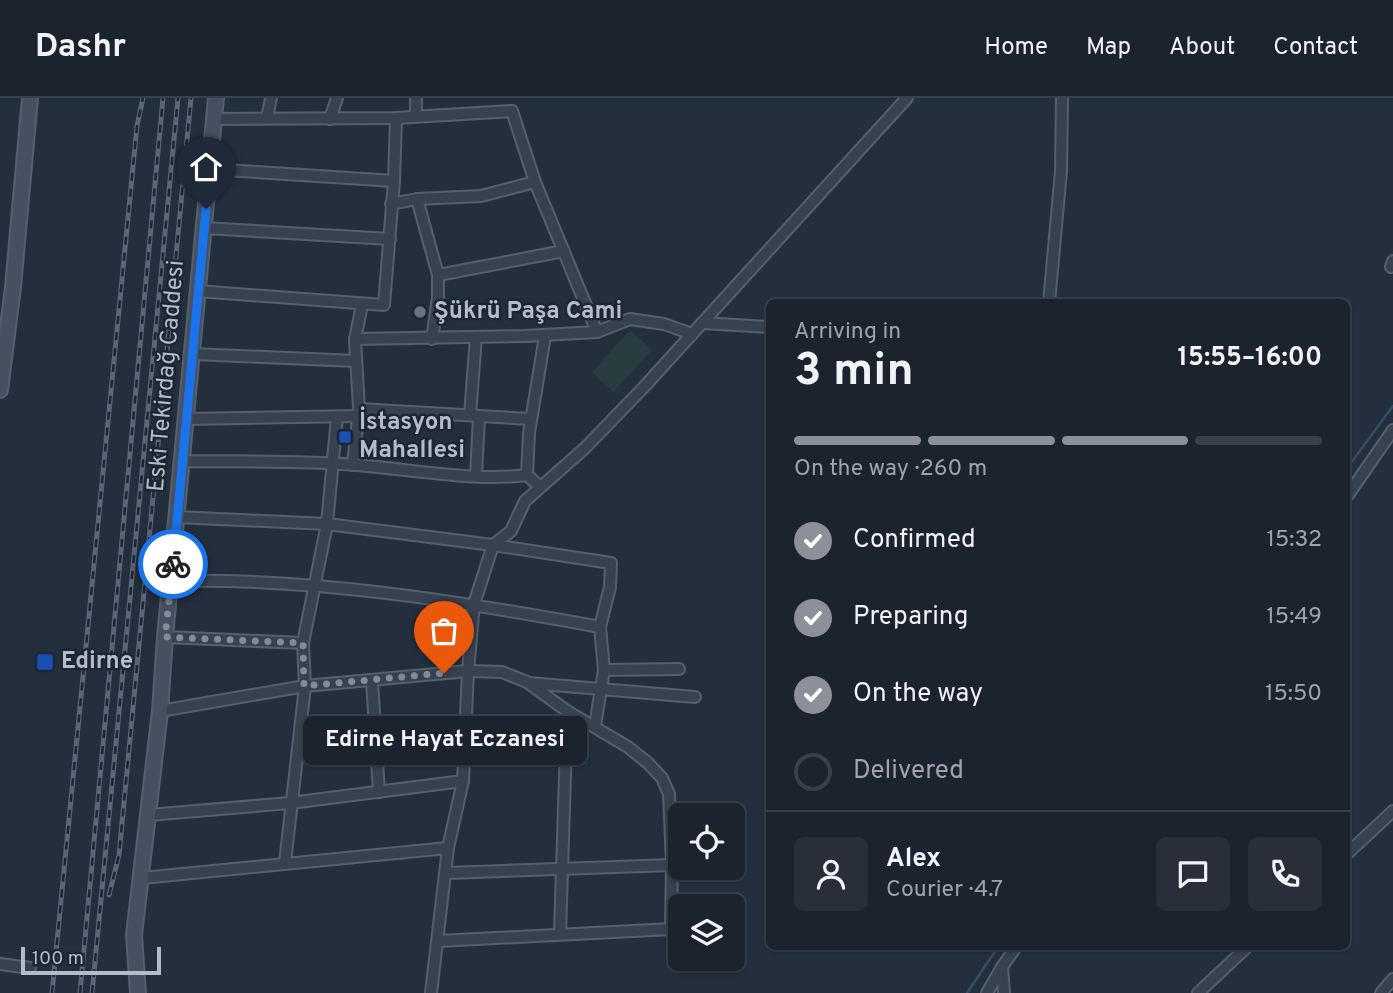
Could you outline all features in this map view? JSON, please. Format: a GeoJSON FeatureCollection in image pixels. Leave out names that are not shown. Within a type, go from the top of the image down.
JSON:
{"type":"FeatureCollection","features":[{"type":"Feature","properties":{"kind":"street"},"geometry":{"type":"LineString","coordinates":[[0,390],[13,287],[30,98]]}},
{"type":"Feature","properties":{"kind":"street","name":"Eski Tekirdağ Caddesi"},"geometry":{"type":"LineString","coordinates":[[138,993],[134,935],[160,711],[216,98]]}},
{"type":"Feature","properties":{"kind":"street"},"geometry":{"type":"LineString","coordinates":[[267,118],[271,98]]}},
{"type":"Feature","properties":{"kind":"street"},"geometry":{"type":"LineString","coordinates":[[330,119],[337,98]]}},
{"type":"Feature","properties":{"kind":"street"},"geometry":{"type":"LineString","coordinates":[[416,98],[416,116]]}},
{"type":"Feature","properties":{"kind":"street"},"geometry":{"type":"LineString","coordinates":[[431,993],[448,848],[463,781],[474,604],[493,545],[511,531],[525,501],[585,448],[907,98]]}},
{"type":"Feature","properties":{"kind":"street"},"geometry":{"type":"LineString","coordinates":[[1050,299],[1057,241],[1063,130],[1062,98]]}},
{"type":"Feature","properties":{"kind":"street"},"geometry":{"type":"LineString","coordinates":[[214,119],[396,118],[512,111],[535,182],[597,332]]}},
{"type":"Feature","properties":{"kind":"street"},"geometry":{"type":"LineString","coordinates":[[197,291],[362,305],[384,304],[396,118]]}},
{"type":"Feature","properties":{"kind":"street"},"geometry":{"type":"LineString","coordinates":[[210,169],[394,181]]}},
{"type":"Feature","properties":{"kind":"street"},"geometry":{"type":"LineString","coordinates":[[391,204],[417,199],[481,196],[535,182]]}},
{"type":"Feature","properties":{"kind":"street"},"geometry":{"type":"LineString","coordinates":[[417,199],[438,275],[432,339]]}},
{"type":"Feature","properties":{"kind":"street"},"geometry":{"type":"LineString","coordinates":[[204,228],[390,239]]}},
{"type":"Feature","properties":{"kind":"street"},"geometry":{"type":"LineString","coordinates":[[438,275],[564,251]]}},
{"type":"Feature","properties":{"kind":"street"},"geometry":{"type":"LineString","coordinates":[[353,465],[359,413],[355,339],[362,305]]}},
{"type":"Feature","properties":{"kind":"street"},"geometry":{"type":"LineString","coordinates":[[355,339],[432,339],[597,332],[630,319],[664,324],[692,334]]}},
{"type":"Feature","properties":{"kind":"street"},"geometry":{"type":"LineString","coordinates":[[702,323],[766,327]]}},
{"type":"Feature","properties":{"kind":"street"},"geometry":{"type":"LineString","coordinates":[[527,475],[531,419],[545,335]]}},
{"type":"Feature","properties":{"kind":"street"},"geometry":{"type":"LineString","coordinates":[[476,337],[476,475]]}},
{"type":"Feature","properties":{"kind":"street"},"geometry":{"type":"LineString","coordinates":[[192,354],[356,361]]}},
{"type":"Feature","properties":{"kind":"street"},"geometry":{"type":"LineString","coordinates":[[187,419],[337,417],[359,413],[531,419]]}},
{"type":"Feature","properties":{"kind":"street"},"geometry":{"type":"LineString","coordinates":[[285,863],[304,686],[303,643],[327,524],[335,464],[337,417]]}},
{"type":"Feature","properties":{"kind":"street"},"geometry":{"type":"LineString","coordinates":[[1350,492],[1393,430]]}},
{"type":"Feature","properties":{"kind":"street"},"geometry":{"type":"LineString","coordinates":[[183,461],[335,464],[476,475],[527,475]]}},
{"type":"Feature","properties":{"kind":"street"},"geometry":{"type":"LineString","coordinates":[[527,475],[540,487]]}},
{"type":"Feature","properties":{"kind":"street"},"geometry":{"type":"LineString","coordinates":[[177,517],[327,524],[611,563],[610,587],[600,627],[604,670],[595,726]]}},
{"type":"Feature","properties":{"kind":"street"},"geometry":{"type":"LineString","coordinates":[[172,581],[234,579],[316,585],[474,604],[600,627]]}},
{"type":"Feature","properties":{"kind":"street"},"geometry":{"type":"LineString","coordinates":[[165,637],[303,643]]}},
{"type":"Feature","properties":{"kind":"street"},"geometry":{"type":"LineString","coordinates":[[604,670],[679,669]]}},
{"type":"Feature","properties":{"kind":"street"},"geometry":{"type":"LineString","coordinates":[[160,711],[304,686],[468,671],[502,672],[527,682],[567,711],[628,747],[662,778],[669,794],[669,803]]}},
{"type":"Feature","properties":{"kind":"street"},"geometry":{"type":"LineString","coordinates":[[373,681],[379,792]]}},
{"type":"Feature","properties":{"kind":"street"},"geometry":{"type":"LineString","coordinates":[[527,682],[695,697]]}},
{"type":"Feature","properties":{"kind":"street"},"geometry":{"type":"LineString","coordinates":[[560,934],[567,711]]}},
{"type":"Feature","properties":{"kind":"street"},"geometry":{"type":"LineString","coordinates":[[376,745],[465,735]]}},
{"type":"Feature","properties":{"kind":"street"},"geometry":{"type":"LineString","coordinates":[[149,815],[290,803],[463,781]]}},
{"type":"Feature","properties":{"kind":"street"},"geometry":{"type":"LineString","coordinates":[[1350,851],[1393,810]]}},
{"type":"Feature","properties":{"kind":"street"},"geometry":{"type":"LineString","coordinates":[[142,878],[448,848]]}},
{"type":"Feature","properties":{"kind":"street"},"geometry":{"type":"LineString","coordinates":[[446,873],[668,865]]}},
{"type":"Feature","properties":{"kind":"street"},"geometry":{"type":"LineString","coordinates":[[438,941],[671,929],[672,880]]}},
{"type":"Feature","properties":{"kind":"street"},"geometry":{"type":"LineString","coordinates":[[987,993],[1014,950]]}},
{"type":"Feature","properties":{"kind":"street"},"geometry":{"type":"LineString","coordinates":[[1198,993],[1244,950]]}},
{"type":"Feature","properties":{"kind":"street"},"geometry":{"type":"LineString","coordinates":[[0,964],[30,968]]}},
{"type":"Feature","properties":{"kind":"street"},"geometry":{"type":"LineString","coordinates":[[1002,967],[1004,993]]}},
{"type":"Feature","properties":{"kind":"street"},"geometry":{"type":"LineString","coordinates":[[1381,993],[1393,979]]}},
{"type":"Feature","properties":{"kind":"green space"},"geometry":{"type":"Polygon","coordinates":[[[630,330],[652,350],[613,392],[592,372],[630,330]]]}},
{"type":"Feature","properties":{"kind":"waterway"},"geometry":{"type":"LineString","coordinates":[[1350,464],[1393,406]]}},
{"type":"Feature","properties":{"kind":"waterway"},"geometry":{"type":"LineString","coordinates":[[967,993],[996,950]]}},
{"type":"Feature","properties":{"kind":"railway"},"geometry":{"type":"LineString","coordinates":[[52,993],[137,126],[143,98]]}},
{"type":"Feature","properties":{"kind":"railway"},"geometry":{"type":"LineString","coordinates":[[80,993],[163,98]]}},
{"type":"Feature","properties":{"kind":"railway"},"geometry":{"type":"LineString","coordinates":[[92,993],[178,98]]}},
{"type":"Feature","properties":{"kind":"railway"},"geometry":{"type":"LineString","coordinates":[[109,895],[119,855],[191,98]]}},
{"type":"Feature","properties":{"kind":"way so far"},"geometry":{"type":"LineString","coordinates":[[173,564],[165,637],[303,643],[304,686],[444,673]]}},
{"type":"Feature","properties":{"kind":"place","name":"Şükrü Paşa Cami"},"geometry":{"type":"Point","coordinates":[420,312]}},
{"type":"Feature","properties":{"kind":"place","name":"İstasyon Mahallesi"},"geometry":{"type":"Point","coordinates":[345,437]}},
{"type":"Feature","properties":{"kind":"place","name":"Edirne"},"geometry":{"type":"Point","coordinates":[45,662]}},
{"type":"Feature","properties":{"kind":"place","name":"Edirne Hayat Eczanesi"},"geometry":{"type":"Point","coordinates":[444,673]}},
{"type":"Feature","properties":{"kind":"route"},"geometry":{"type":"LineString","coordinates":[[173,564],[206,209]]}}]}
